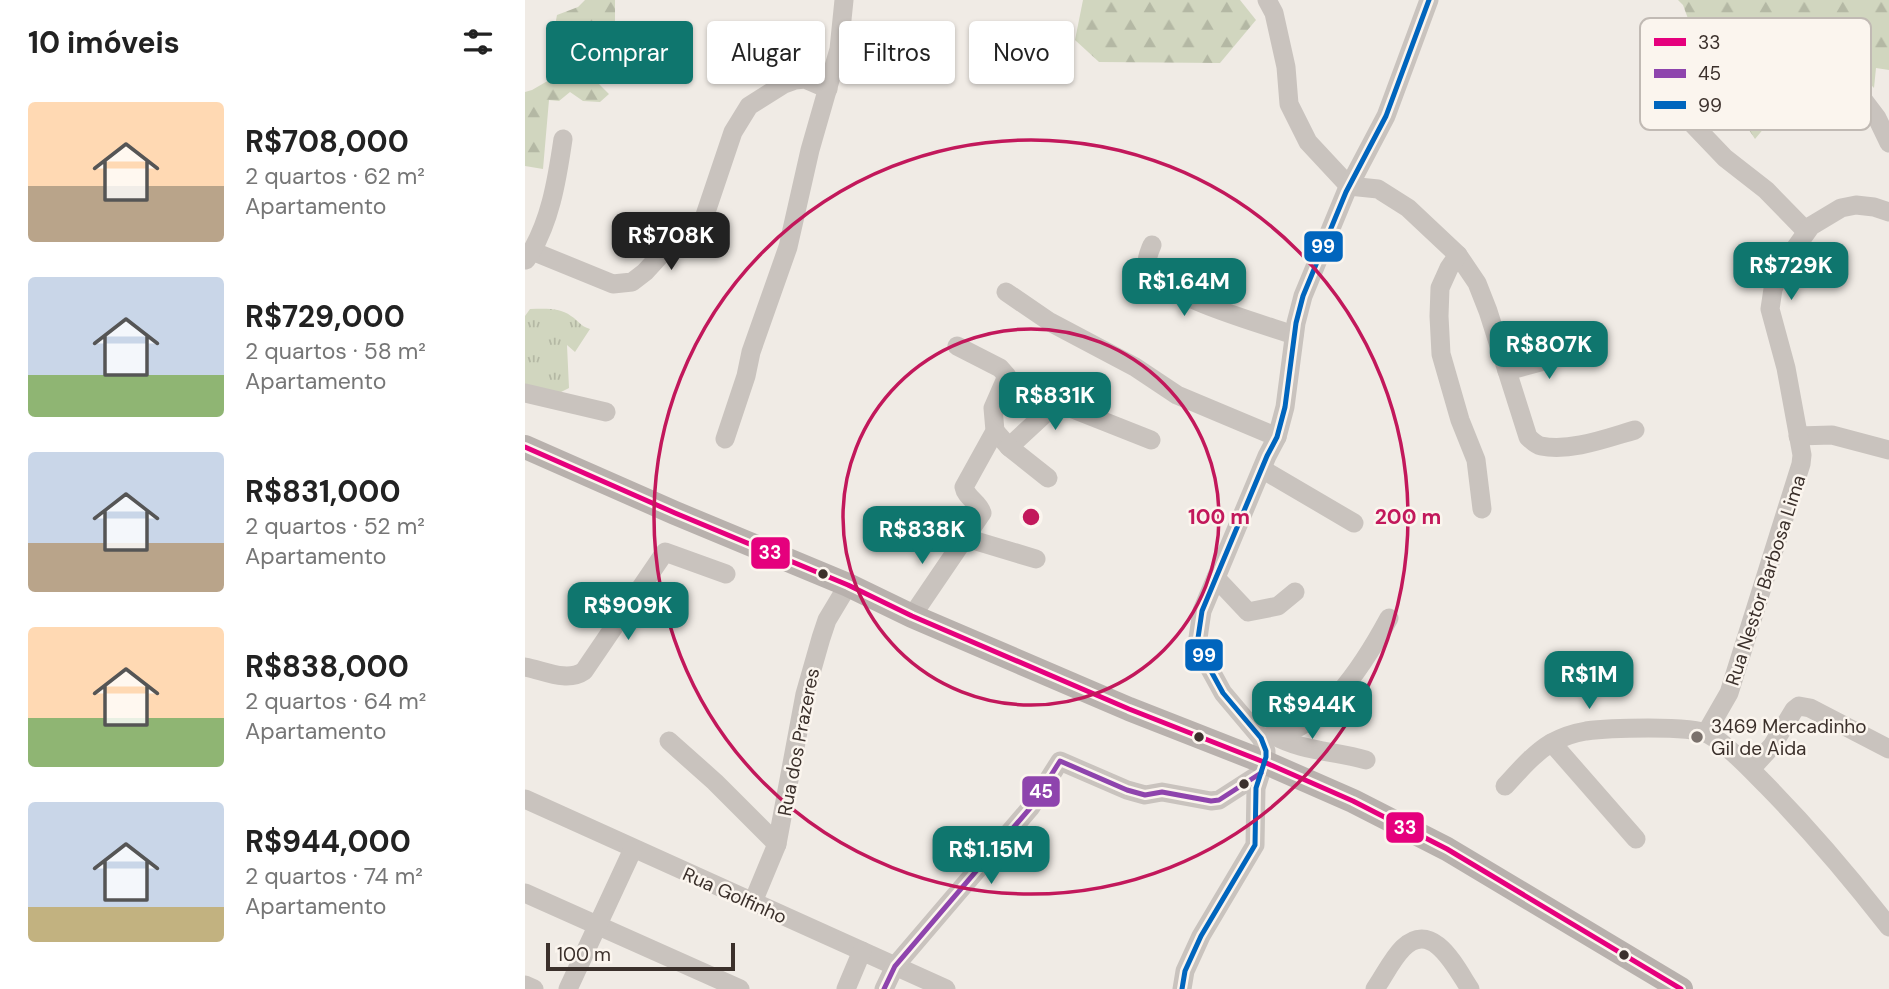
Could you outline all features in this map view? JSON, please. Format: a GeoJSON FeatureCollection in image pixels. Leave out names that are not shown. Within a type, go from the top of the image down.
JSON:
{"type":"FeatureCollection","features":[{"type":"Feature","properties":{"kind":"main road"},"geometry":{"type":"LineString","coordinates":[[525,447],[1129,709],[1265,752],[1447,849],[1681,989]]}},
{"type":"Feature","properties":{"kind":"street"},"geometry":{"type":"LineString","coordinates":[[725,439],[754,342],[789,247],[810,150],[843,28],[844,0]]}},
{"type":"Feature","properties":{"kind":"street"},"geometry":{"type":"LineString","coordinates":[[1267,0],[1274,13],[1286,67],[1289,104],[1308,142],[1349,186],[1378,189],[1408,208],[1458,255],[1477,283],[1528,437],[1540,446],[1592,442],[1635,430]]}},
{"type":"Feature","properties":{"kind":"street"},"geometry":{"type":"LineString","coordinates":[[1182,989],[1185,971],[1201,936],[1255,845],[1256,788],[1265,752],[1223,693],[1199,646],[1202,611],[1277,437],[1285,407],[1294,335],[1311,273],[1349,186],[1386,116],[1429,0]]}},
{"type":"Feature","properties":{"kind":"street"},"geometry":{"type":"LineString","coordinates":[[563,139],[548,217],[529,256],[613,284],[632,282],[708,212],[733,132],[749,106],[795,80],[815,82],[828,89]]}},
{"type":"Feature","properties":{"kind":"street"},"geometry":{"type":"LineString","coordinates":[[1871,110],[1889,143]]}},
{"type":"Feature","properties":{"kind":"street"},"geometry":{"type":"LineString","coordinates":[[1698,130],[1725,158],[1766,190],[1806,231]]}},
{"type":"Feature","properties":{"kind":"street","name":"Rua Nestor Barbosa Lima"},"geometry":{"type":"LineString","coordinates":[[1706,733],[1729,693],[1801,464],[1786,368],[1770,309],[1770,298],[1786,261],[1806,231],[1819,220],[1841,208],[1863,205],[1889,212]]}},
{"type":"Feature","properties":{"kind":"street"},"geometry":{"type":"LineString","coordinates":[[1152,245],[1147,257],[1149,270],[1155,277],[1198,303],[1294,335]]}},
{"type":"Feature","properties":{"kind":"street"},"geometry":{"type":"LineString","coordinates":[[1458,255],[1440,288],[1441,354],[1460,419],[1476,460],[1482,509]]}},
{"type":"Feature","properties":{"kind":"street"},"geometry":{"type":"LineString","coordinates":[[1006,292],[1050,322],[1135,367],[1177,395],[1277,437]]}},
{"type":"Feature","properties":{"kind":"street"},"geometry":{"type":"LineString","coordinates":[[957,346],[1000,368],[1006,374],[992,414],[995,431],[1009,447],[1048,478]]}},
{"type":"Feature","properties":{"kind":"street"},"geometry":{"type":"LineString","coordinates":[[1507,372],[1581,351]]}},
{"type":"Feature","properties":{"kind":"street"},"geometry":{"type":"LineString","coordinates":[[525,393],[606,412]]}},
{"type":"Feature","properties":{"kind":"street"},"geometry":{"type":"LineString","coordinates":[[1009,447],[1049,410],[1060,404],[1151,440]]}},
{"type":"Feature","properties":{"kind":"street"},"geometry":{"type":"LineString","coordinates":[[912,616],[982,513],[980,506],[966,494],[964,487],[995,431]]}},
{"type":"Feature","properties":{"kind":"street"},"geometry":{"type":"LineString","coordinates":[[1798,436],[1832,435],[1889,450]]}},
{"type":"Feature","properties":{"kind":"street"},"geometry":{"type":"LineString","coordinates":[[1262,469],[1354,523]]}},
{"type":"Feature","properties":{"kind":"street"},"geometry":{"type":"LineString","coordinates":[[966,538],[1035,559]]}},
{"type":"Feature","properties":{"kind":"street"},"geometry":{"type":"LineString","coordinates":[[525,667],[561,676],[580,674],[665,552],[726,574]]}},
{"type":"Feature","properties":{"kind":"street"},"geometry":{"type":"LineString","coordinates":[[1216,578],[1248,612],[1278,606],[1294,592]]}},
{"type":"Feature","properties":{"kind":"street","name":"Rua dos Prazeres"},"geometry":{"type":"LineString","coordinates":[[753,902],[777,844],[805,694],[827,620],[848,585]]}},
{"type":"Feature","properties":{"kind":"street"},"geometry":{"type":"LineString","coordinates":[[884,989],[893,965],[1031,807],[1060,761],[1127,790],[1145,794],[1172,793],[1211,802],[1219,800],[1265,752],[1336,695],[1375,646],[1389,618]]}},
{"type":"Feature","properties":{"kind":"street"},"geometry":{"type":"LineString","coordinates":[[1751,769],[1772,746],[1794,709],[1799,706],[1810,708],[1889,749]]}},
{"type":"Feature","properties":{"kind":"street"},"geometry":{"type":"LineString","coordinates":[[1504,786],[1537,753],[1566,736],[1586,731],[1666,728],[1706,733],[1751,769],[1818,839],[1889,928]]}},
{"type":"Feature","properties":{"kind":"street"},"geometry":{"type":"LineString","coordinates":[[669,741],[777,844]]}},
{"type":"Feature","properties":{"kind":"street"},"geometry":{"type":"LineString","coordinates":[[1265,752],[1289,743],[1342,753],[1366,761]]}},
{"type":"Feature","properties":{"kind":"street"},"geometry":{"type":"LineString","coordinates":[[1552,743],[1636,839]]}},
{"type":"Feature","properties":{"kind":"street","name":"Rua Golfinho"},"geometry":{"type":"LineString","coordinates":[[525,799],[946,989]]}},
{"type":"Feature","properties":{"kind":"street"},"geometry":{"type":"LineString","coordinates":[[568,989],[633,849]]}},
{"type":"Feature","properties":{"kind":"street"},"geometry":{"type":"LineString","coordinates":[[525,893],[740,989]]}},
{"type":"Feature","properties":{"kind":"street"},"geometry":{"type":"LineString","coordinates":[[1375,989],[1399,952],[1414,940],[1421,939],[1434,941],[1470,989]]}},
{"type":"Feature","properties":{"kind":"street"},"geometry":{"type":"LineString","coordinates":[[846,989],[864,952]]}},
{"type":"Feature","properties":{"kind":"street"},"geometry":{"type":"LineString","coordinates":[[525,985],[534,989]]}},
{"type":"Feature","properties":{"kind":"green space"},"geometry":{"type":"Polygon","coordinates":[[[585,0],[615,0],[615,21],[556,21],[557,15],[578,7],[585,0]]]}},
{"type":"Feature","properties":{"kind":"green space"},"geometry":{"type":"Polygon","coordinates":[[[1083,0],[1240,0],[1256,20],[1220,63],[1099,62],[1075,40],[1083,0]]]}},
{"type":"Feature","properties":{"kind":"green space"},"geometry":{"type":"Polygon","coordinates":[[[1678,0],[1889,0],[1889,70],[1876,68],[1874,88],[1871,85],[1871,18],[1688,18],[1678,0]]]}},
{"type":"Feature","properties":{"kind":"green space"},"geometry":{"type":"Polygon","coordinates":[[[546,82],[546,84],[599,84],[609,94],[600,102],[583,101],[570,92],[559,101],[549,100],[543,169],[525,166],[525,92],[546,82]]]}},
{"type":"Feature","properties":{"kind":"green space"},"geometry":{"type":"Polygon","coordinates":[[[1749,130],[1762,130],[1755,139],[1749,130]]]}},
{"type":"Feature","properties":{"kind":"green space"},"geometry":{"type":"Polygon","coordinates":[[[530,309],[561,311],[590,329],[575,352],[567,345],[569,388],[559,393],[525,385],[525,316],[530,309]]]}},
{"type":"Feature","properties":{"kind":"transit line","name":"99"},"geometry":{"type":"LineString","coordinates":[[1182,989],[1185,971],[1201,936],[1255,845],[1256,788],[1266,757],[1261,738],[1223,693],[1206,662],[1198,638],[1202,611],[1277,437],[1285,407],[1296,323],[1303,296],[1346,192],[1386,116],[1429,0]]}},
{"type":"Feature","properties":{"kind":"transit line","name":"33"},"geometry":{"type":"LineString","coordinates":[[525,447],[1129,709],[1264,762],[1353,801],[1447,849],[1681,989]]}},
{"type":"Feature","properties":{"kind":"transit line","name":"45"},"geometry":{"type":"LineString","coordinates":[[884,989],[895,966],[1031,807],[1060,761],[1145,795],[1162,792],[1211,801],[1219,800],[1261,773]]}},
{"type":"Feature","properties":{"kind":"place","name":"3469 Mercadinho Gil de Aida"},"geometry":{"type":"Point","coordinates":[1697,737]}}]}
